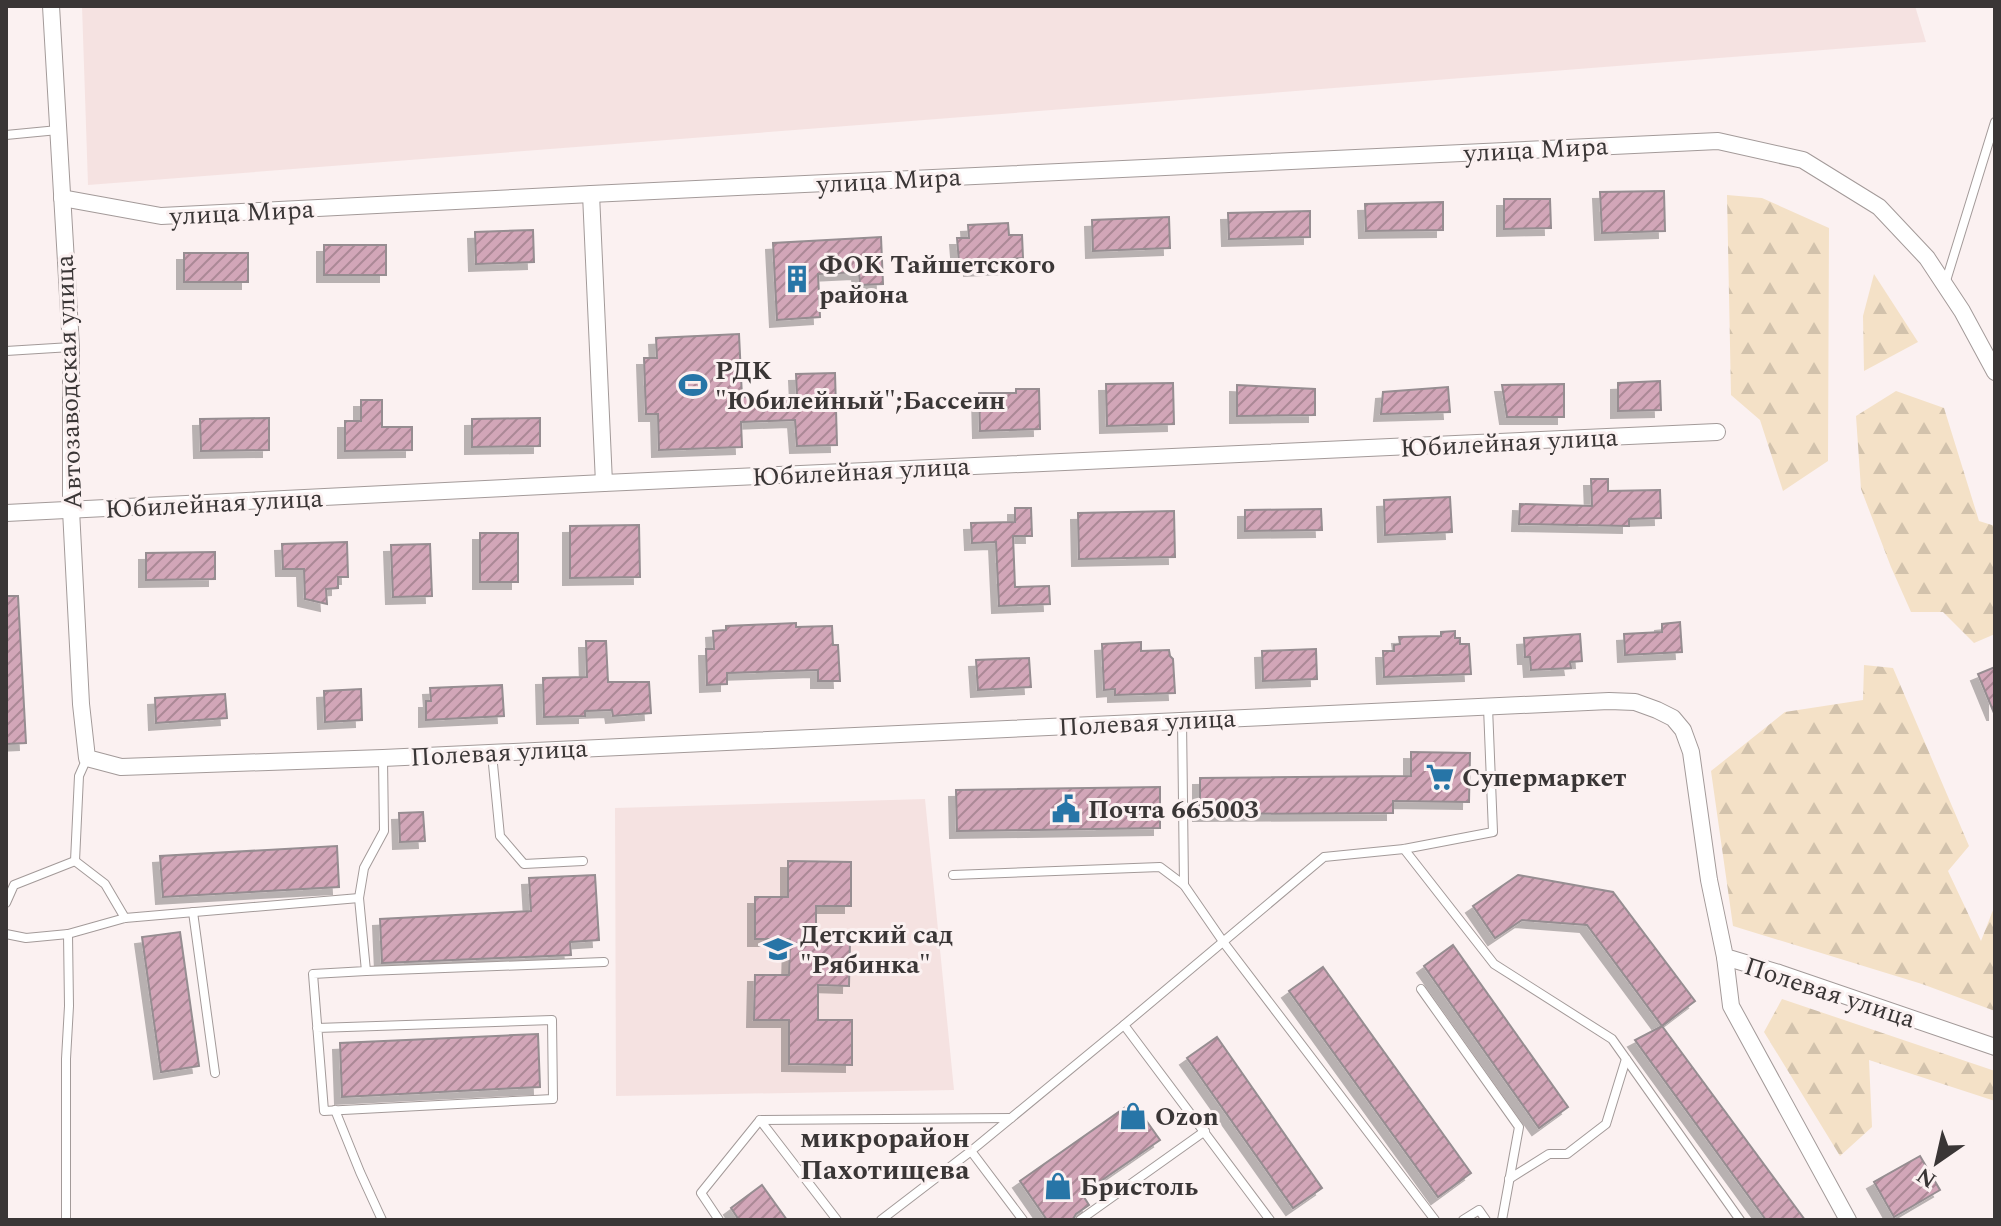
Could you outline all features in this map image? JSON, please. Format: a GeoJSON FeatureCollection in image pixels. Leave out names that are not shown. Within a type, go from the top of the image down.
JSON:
{"type":"FeatureCollection","features":[{"type":"Feature","properties":{"kind":"street","name":"Автозаводская улица"},"geometry":{"type":"LineString","coordinates":[[51,6],[71,347],[71,510],[81,704],[87,758]]}},
{"type":"Feature","properties":{"kind":"street","name":"улица Мира"},"geometry":{"type":"LineString","coordinates":[[62,198],[161,216],[1718,141],[1803,160],[1879,207],[1927,258],[1962,311],[1995,372]]}},
{"type":"Feature","properties":{"kind":"street"},"geometry":{"type":"LineString","coordinates":[[591,194],[604,483]]}},
{"type":"Feature","properties":{"kind":"street","name":"Юбилейная улица"},"geometry":{"type":"LineString","coordinates":[[6,513],[1717,432]]}},
{"type":"Feature","properties":{"kind":"street","name":"Полевая улица"},"geometry":{"type":"LineString","coordinates":[[87,758],[121,767],[383,758],[1635,702],[1673,718],[1683,730],[1691,752],[1709,880],[1725,957],[1995,1047]]}},
{"type":"Feature","properties":{"kind":"street"},"geometry":{"type":"LineString","coordinates":[[1725,957],[1731,1006],[1848,1220]]}},
{"type":"Feature","properties":{"kind":"lane"},"geometry":{"type":"LineString","coordinates":[[1945,285],[1995,122]]}},
{"type":"Feature","properties":{"kind":"lane"},"geometry":{"type":"LineString","coordinates":[[6,135],[58,130]]}},
{"type":"Feature","properties":{"kind":"lane"},"geometry":{"type":"LineString","coordinates":[[6,351],[71,347]]}},
{"type":"Feature","properties":{"kind":"lane"},"geometry":{"type":"LineString","coordinates":[[881,1220],[1012,1118],[1324,857],[1404,849],[1493,832],[1488,707]]}},
{"type":"Feature","properties":{"kind":"lane"},"geometry":{"type":"LineString","coordinates":[[1182,720],[1184,885]]}},
{"type":"Feature","properties":{"kind":"lane"},"geometry":{"type":"LineString","coordinates":[[492,753],[500,836],[524,864],[583,861]]}},
{"type":"Feature","properties":{"kind":"lane"},"geometry":{"type":"LineString","coordinates":[[75,861],[79,776],[87,758]]}},
{"type":"Feature","properties":{"kind":"lane"},"geometry":{"type":"LineString","coordinates":[[366,971],[359,898],[364,868],[384,831],[383,758]]}},
{"type":"Feature","properties":{"kind":"lane"},"geometry":{"type":"LineString","coordinates":[[1404,849],[1494,964],[1612,1039],[1740,1220]]}},
{"type":"Feature","properties":{"kind":"lane"},"geometry":{"type":"LineString","coordinates":[[6,903],[14,885],[75,861]]}},
{"type":"Feature","properties":{"kind":"lane"},"geometry":{"type":"LineString","coordinates":[[75,861],[105,884],[125,918]]}},
{"type":"Feature","properties":{"kind":"lane"},"geometry":{"type":"LineString","coordinates":[[953,875],[1160,867],[1184,885],[1224,943],[1435,1220]]}},
{"type":"Feature","properties":{"kind":"lane"},"geometry":{"type":"LineString","coordinates":[[6,934],[26,938],[68,934],[125,918],[359,898]]}},
{"type":"Feature","properties":{"kind":"lane"},"geometry":{"type":"LineString","coordinates":[[193,912],[215,1073]]}},
{"type":"Feature","properties":{"kind":"lane"},"geometry":{"type":"LineString","coordinates":[[66,1220],[68,934]]}},
{"type":"Feature","properties":{"kind":"lane"},"geometry":{"type":"LineString","coordinates":[[317,1028],[552,1020],[553,1099],[324,1111],[317,1028],[313,974],[604,962]]}},
{"type":"Feature","properties":{"kind":"lane"},"geometry":{"type":"LineString","coordinates":[[1421,989],[1519,1127],[1502,1220]]}},
{"type":"Feature","properties":{"kind":"lane"},"geometry":{"type":"LineString","coordinates":[[1124,1025],[1270,1220]]}},
{"type":"Feature","properties":{"kind":"lane"},"geometry":{"type":"LineString","coordinates":[[1509,1179],[1549,1154],[1567,1154],[1606,1124],[1626,1059]]}},
{"type":"Feature","properties":{"kind":"lane"},"geometry":{"type":"LineString","coordinates":[[335,1110],[382,1220]]}},
{"type":"Feature","properties":{"kind":"lane"},"geometry":{"type":"LineString","coordinates":[[760,1120],[1012,1118]]}},
{"type":"Feature","properties":{"kind":"lane"},"geometry":{"type":"LineString","coordinates":[[719,1220],[701,1193],[760,1120]]}},
{"type":"Feature","properties":{"kind":"lane"},"geometry":{"type":"LineString","coordinates":[[760,1120],[837,1220]]}},
{"type":"Feature","properties":{"kind":"lane"},"geometry":{"type":"LineString","coordinates":[[1080,1220],[1205,1131]]}},
{"type":"Feature","properties":{"kind":"lane"},"geometry":{"type":"LineString","coordinates":[[971,1151],[1023,1220]]}},
{"type":"Feature","properties":{"kind":"lane"},"geometry":{"type":"LineString","coordinates":[[1463,1220],[1479,1210],[1486,1220]]}},
{"type":"Feature","properties":{"kind":"shaded area"},"geometry":{"type":"Polygon","coordinates":[[[82,6],[1915,6],[1926,42],[88,185],[82,6]]]}},
{"type":"Feature","properties":{"kind":"shaded area","name":"Детский сад \"Рябинка\""},"geometry":{"type":"Polygon","coordinates":[[[925,799],[954,1090],[616,1096],[615,808],[925,799]]]}},
{"type":"Feature","properties":{"kind":"green space"},"geometry":{"type":"Polygon","coordinates":[[[1727,195],[1762,198],[1829,228],[1828,461],[1783,491],[1760,420],[1731,395],[1727,195]]]}},
{"type":"Feature","properties":{"kind":"green space"},"geometry":{"type":"Polygon","coordinates":[[[1874,274],[1918,342],[1864,371],[1863,316],[1874,274]]]}},
{"type":"Feature","properties":{"kind":"green space"},"geometry":{"type":"Polygon","coordinates":[[[1896,391],[1944,408],[1979,521],[1995,526],[1995,634],[1974,643],[1943,612],[1911,612],[1861,489],[1856,416],[1896,391]]]}},
{"type":"Feature","properties":{"kind":"green space"},"geometry":{"type":"Polygon","coordinates":[[[1864,665],[1893,668],[1969,846],[1948,871],[1981,941],[1995,905],[1995,1011],[1922,984],[1733,926],[1711,771],[1785,712],[1863,700],[1864,665]]]}},
{"type":"Feature","properties":{"kind":"green space"},"geometry":{"type":"Polygon","coordinates":[[[1782,999],[1995,1071],[1995,1101],[1869,1060],[1872,1127],[1840,1156],[1764,1032],[1782,999]]]}},
{"type":"Feature","properties":{"kind":"building"},"geometry":{"type":"Polygon","coordinates":[[[1664,191],[1665,231],[1602,233],[1600,192],[1664,191]]]}},
{"type":"Feature","properties":{"kind":"building"},"geometry":{"type":"Polygon","coordinates":[[[1504,199],[1550,199],[1551,228],[1504,229],[1504,199]]]}},
{"type":"Feature","properties":{"kind":"building"},"geometry":{"type":"Polygon","coordinates":[[[1443,202],[1443,230],[1366,231],[1365,204],[1443,202]]]}},
{"type":"Feature","properties":{"kind":"building"},"geometry":{"type":"Polygon","coordinates":[[[1310,211],[1310,237],[1229,239],[1228,213],[1310,211]]]}},
{"type":"Feature","properties":{"kind":"building"},"geometry":{"type":"Polygon","coordinates":[[[1169,217],[1170,248],[1093,251],[1092,220],[1169,217]]]}},
{"type":"Feature","properties":{"kind":"building"},"geometry":{"type":"Polygon","coordinates":[[[1008,223],[1009,235],[1022,235],[1023,258],[1010,259],[1010,267],[971,269],[970,261],[959,262],[957,238],[969,238],[968,225],[1008,223]]]}},
{"type":"Feature","properties":{"kind":"building"},"geometry":{"type":"Polygon","coordinates":[[[533,230],[534,262],[476,264],[475,232],[533,230]]]}},
{"type":"Feature","properties":{"kind":"building","name":"РДК \"Юбилейный\";Бассеин"},"geometry":{"type":"Polygon","coordinates":[[[881,237],[883,284],[860,285],[859,272],[818,274],[820,317],[777,320],[773,243],[881,237]]]}},
{"type":"Feature","properties":{"kind":"building"},"geometry":{"type":"Polygon","coordinates":[[[324,245],[386,245],[386,275],[324,275],[324,245]]]}},
{"type":"Feature","properties":{"kind":"building"},"geometry":{"type":"Polygon","coordinates":[[[184,253],[248,253],[248,282],[184,282],[184,253]]]}},
{"type":"Feature","properties":{"kind":"building","name":"РДК \"Юбилейный\";Бассеин"},"geometry":{"type":"Polygon","coordinates":[[[739,334],[742,397],[797,395],[796,374],[835,373],[837,445],[797,446],[795,420],[741,422],[742,447],[659,450],[658,414],[646,414],[644,358],[657,358],[656,338],[739,334]]]}},
{"type":"Feature","properties":{"kind":"building"},"geometry":{"type":"Polygon","coordinates":[[[1660,381],[1661,410],[1618,411],[1618,383],[1660,381]]]}},
{"type":"Feature","properties":{"kind":"building"},"geometry":{"type":"Polygon","coordinates":[[[1173,383],[1174,424],[1107,426],[1106,384],[1173,383]]]}},
{"type":"Feature","properties":{"kind":"building"},"geometry":{"type":"Polygon","coordinates":[[[1564,384],[1564,417],[1507,417],[1502,385],[1564,384]]]}},
{"type":"Feature","properties":{"kind":"building"},"geometry":{"type":"Polygon","coordinates":[[[1237,385],[1315,389],[1315,415],[1237,416],[1237,385]]]}},
{"type":"Feature","properties":{"kind":"building"},"geometry":{"type":"Polygon","coordinates":[[[1448,387],[1450,412],[1381,414],[1383,392],[1448,387]]]}},
{"type":"Feature","properties":{"kind":"building"},"geometry":{"type":"Polygon","coordinates":[[[1016,389],[1039,389],[1040,429],[980,431],[979,393],[1016,393],[1016,389]]]}},
{"type":"Feature","properties":{"kind":"building"},"geometry":{"type":"Polygon","coordinates":[[[361,400],[382,400],[382,427],[412,427],[412,450],[345,451],[345,421],[361,421],[361,400]]]}},
{"type":"Feature","properties":{"kind":"building"},"geometry":{"type":"Polygon","coordinates":[[[269,418],[269,450],[201,451],[200,419],[269,418]]]}},
{"type":"Feature","properties":{"kind":"building"},"geometry":{"type":"Polygon","coordinates":[[[540,418],[540,446],[472,447],[472,419],[540,418]]]}},
{"type":"Feature","properties":{"kind":"building"},"geometry":{"type":"Polygon","coordinates":[[[1591,479],[1608,479],[1608,491],[1660,490],[1661,518],[1629,519],[1629,526],[1519,524],[1520,504],[1592,506],[1591,479]]]}},
{"type":"Feature","properties":{"kind":"building"},"geometry":{"type":"Polygon","coordinates":[[[1450,497],[1452,532],[1385,535],[1384,500],[1450,497]]]}},
{"type":"Feature","properties":{"kind":"building"},"geometry":{"type":"Polygon","coordinates":[[[1015,508],[1031,508],[1032,536],[1013,536],[1015,587],[1049,586],[1050,604],[999,606],[996,542],[972,543],[971,523],[1015,522],[1015,508]]]}},
{"type":"Feature","properties":{"kind":"building"},"geometry":{"type":"Polygon","coordinates":[[[1321,509],[1322,530],[1245,531],[1245,510],[1321,509]]]}},
{"type":"Feature","properties":{"kind":"building"},"geometry":{"type":"Polygon","coordinates":[[[1174,511],[1175,557],[1079,559],[1078,513],[1174,511]]]}},
{"type":"Feature","properties":{"kind":"building"},"geometry":{"type":"Polygon","coordinates":[[[639,525],[640,577],[570,578],[570,526],[639,525]]]}},
{"type":"Feature","properties":{"kind":"building"},"geometry":{"type":"Polygon","coordinates":[[[480,533],[518,533],[518,582],[480,582],[480,533]]]}},
{"type":"Feature","properties":{"kind":"building"},"geometry":{"type":"Polygon","coordinates":[[[347,542],[348,577],[338,577],[338,588],[326,589],[327,604],[305,599],[304,569],[283,569],[282,544],[347,542]]]}},
{"type":"Feature","properties":{"kind":"building"},"geometry":{"type":"Polygon","coordinates":[[[430,544],[432,596],[393,597],[391,545],[430,544]]]}},
{"type":"Feature","properties":{"kind":"building"},"geometry":{"type":"Polygon","coordinates":[[[215,552],[215,579],[146,580],[146,553],[215,552]]]}},
{"type":"Feature","properties":{"kind":"building"},"geometry":{"type":"Polygon","coordinates":[[[6,596],[18,596],[26,743],[6,744],[6,596]]]}},
{"type":"Feature","properties":{"kind":"building"},"geometry":{"type":"Polygon","coordinates":[[[1680,622],[1682,652],[1625,655],[1624,634],[1662,632],[1662,624],[1680,622]]]}},
{"type":"Feature","properties":{"kind":"building"},"geometry":{"type":"Polygon","coordinates":[[[796,623],[796,627],[832,626],[833,645],[838,645],[840,681],[818,681],[818,670],[727,673],[727,684],[707,685],[706,649],[714,649],[713,631],[726,630],[726,626],[796,623]]]}},
{"type":"Feature","properties":{"kind":"building"},"geometry":{"type":"Polygon","coordinates":[[[1455,631],[1455,638],[1460,638],[1460,644],[1469,644],[1471,674],[1384,677],[1383,651],[1394,651],[1394,645],[1400,644],[1399,637],[1441,636],[1441,632],[1455,631]]]}},
{"type":"Feature","properties":{"kind":"building"},"geometry":{"type":"Polygon","coordinates":[[[1580,634],[1582,661],[1570,662],[1571,668],[1531,670],[1530,657],[1525,657],[1524,638],[1580,634]]]}},
{"type":"Feature","properties":{"kind":"building"},"geometry":{"type":"Polygon","coordinates":[[[586,641],[606,641],[608,682],[649,682],[651,713],[613,716],[612,710],[585,711],[585,716],[544,717],[543,678],[587,677],[586,641]]]}},
{"type":"Feature","properties":{"kind":"building"},"geometry":{"type":"Polygon","coordinates":[[[1141,642],[1141,651],[1169,650],[1173,659],[1175,693],[1115,695],[1115,689],[1104,690],[1102,644],[1141,642]]]}},
{"type":"Feature","properties":{"kind":"building"},"geometry":{"type":"Polygon","coordinates":[[[1316,649],[1317,679],[1263,681],[1262,651],[1316,649]]]}},
{"type":"Feature","properties":{"kind":"building"},"geometry":{"type":"Polygon","coordinates":[[[1029,658],[1031,687],[978,690],[976,660],[1029,658]]]}},
{"type":"Feature","properties":{"kind":"building"},"geometry":{"type":"Polygon","coordinates":[[[1995,667],[1995,713],[1994,713],[1978,674],[1995,667]]]}},
{"type":"Feature","properties":{"kind":"building"},"geometry":{"type":"Polygon","coordinates":[[[502,685],[504,716],[426,720],[426,701],[431,701],[430,688],[502,685]]]}},
{"type":"Feature","properties":{"kind":"building"},"geometry":{"type":"Polygon","coordinates":[[[361,689],[362,720],[325,722],[324,691],[361,689]]]}},
{"type":"Feature","properties":{"kind":"building"},"geometry":{"type":"Polygon","coordinates":[[[225,694],[227,718],[156,723],[155,698],[225,694]]]}},
{"type":"Feature","properties":{"kind":"building"},"geometry":{"type":"Polygon","coordinates":[[[1411,752],[1470,753],[1469,802],[1393,801],[1393,813],[1200,814],[1200,778],[1411,776],[1411,752]]]}},
{"type":"Feature","properties":{"kind":"building"},"geometry":{"type":"Polygon","coordinates":[[[1160,787],[1160,828],[957,831],[956,790],[1160,787]]]}},
{"type":"Feature","properties":{"kind":"building"},"geometry":{"type":"Polygon","coordinates":[[[423,812],[425,841],[400,842],[399,813],[423,812]]]}},
{"type":"Feature","properties":{"kind":"building"},"geometry":{"type":"Polygon","coordinates":[[[337,846],[339,887],[163,897],[160,856],[337,846]]]}},
{"type":"Feature","properties":{"kind":"building"},"geometry":{"type":"Polygon","coordinates":[[[788,861],[851,862],[851,906],[816,906],[816,940],[850,940],[849,986],[818,985],[818,1020],[852,1020],[852,1065],[789,1064],[789,1020],[754,1020],[755,975],[789,975],[790,939],[755,939],[755,897],[788,897],[788,861]]]}},
{"type":"Feature","properties":{"kind":"building"},"geometry":{"type":"Polygon","coordinates":[[[595,875],[599,940],[570,942],[571,955],[382,963],[380,919],[531,911],[529,878],[595,875]]]}},
{"type":"Feature","properties":{"kind":"building"},"geometry":{"type":"Polygon","coordinates":[[[1518,875],[1613,892],[1695,1001],[1662,1026],[1587,925],[1522,920],[1495,938],[1473,906],[1518,875]]]}},
{"type":"Feature","properties":{"kind":"building"},"geometry":{"type":"Polygon","coordinates":[[[180,932],[199,1066],[161,1072],[142,937],[180,932]]]}},
{"type":"Feature","properties":{"kind":"building"},"geometry":{"type":"Polygon","coordinates":[[[1453,945],[1568,1107],[1539,1128],[1424,966],[1453,945]]]}},
{"type":"Feature","properties":{"kind":"building"},"geometry":{"type":"Polygon","coordinates":[[[1323,967],[1471,1173],[1438,1197],[1289,991],[1323,967]]]}},
{"type":"Feature","properties":{"kind":"building"},"geometry":{"type":"Polygon","coordinates":[[[1662,1026],[1805,1220],[1766,1220],[1635,1040],[1662,1026]]]}},
{"type":"Feature","properties":{"kind":"building"},"geometry":{"type":"Polygon","coordinates":[[[538,1034],[540,1087],[342,1097],[340,1043],[538,1034]]]}},
{"type":"Feature","properties":{"kind":"building"},"geometry":{"type":"Polygon","coordinates":[[[1217,1037],[1322,1188],[1293,1208],[1187,1058],[1217,1037]]]}},
{"type":"Feature","properties":{"kind":"building"},"geometry":{"type":"Polygon","coordinates":[[[1133,1102],[1160,1140],[1082,1194],[1089,1205],[1073,1219],[1047,1220],[1020,1181],[1133,1102]]]}},
{"type":"Feature","properties":{"kind":"building"},"geometry":{"type":"Polygon","coordinates":[[[1920,1156],[1940,1190],[1894,1217],[1874,1182],[1920,1156]]]}},
{"type":"Feature","properties":{"kind":"building"},"geometry":{"type":"Polygon","coordinates":[[[762,1185],[787,1220],[739,1220],[731,1208],[762,1185]]]}},
{"type":"Feature","properties":{"kind":"place","name":"ФОК Тайшетского района"},"geometry":{"type":"Point","coordinates":[797,279]}},
{"type":"Feature","properties":{"kind":"place","name":"РДК \"Юбилейный\";Бассеин"},"geometry":{"type":"Point","coordinates":[693,385]}},
{"type":"Feature","properties":{"kind":"place","name":"Супермаркет"},"geometry":{"type":"Point","coordinates":[1440,777]}},
{"type":"Feature","properties":{"kind":"place","name":"Почта 665003"},"geometry":{"type":"Point","coordinates":[1066,809]}},
{"type":"Feature","properties":{"kind":"place","name":"Детский сад \"Рябинка\""},"geometry":{"type":"Point","coordinates":[778,949]}},
{"type":"Feature","properties":{"kind":"place","name":"Ozon"},"geometry":{"type":"Point","coordinates":[1133,1116]}},
{"type":"Feature","properties":{"kind":"place","name":"Бристоль"},"geometry":{"type":"Point","coordinates":[1058,1186]}},
{"type":"Feature","properties":{"kind":"district","name":"микрорайон Пахотищева"},"geometry":{"type":"Point","coordinates":[885,1153]}}]}
